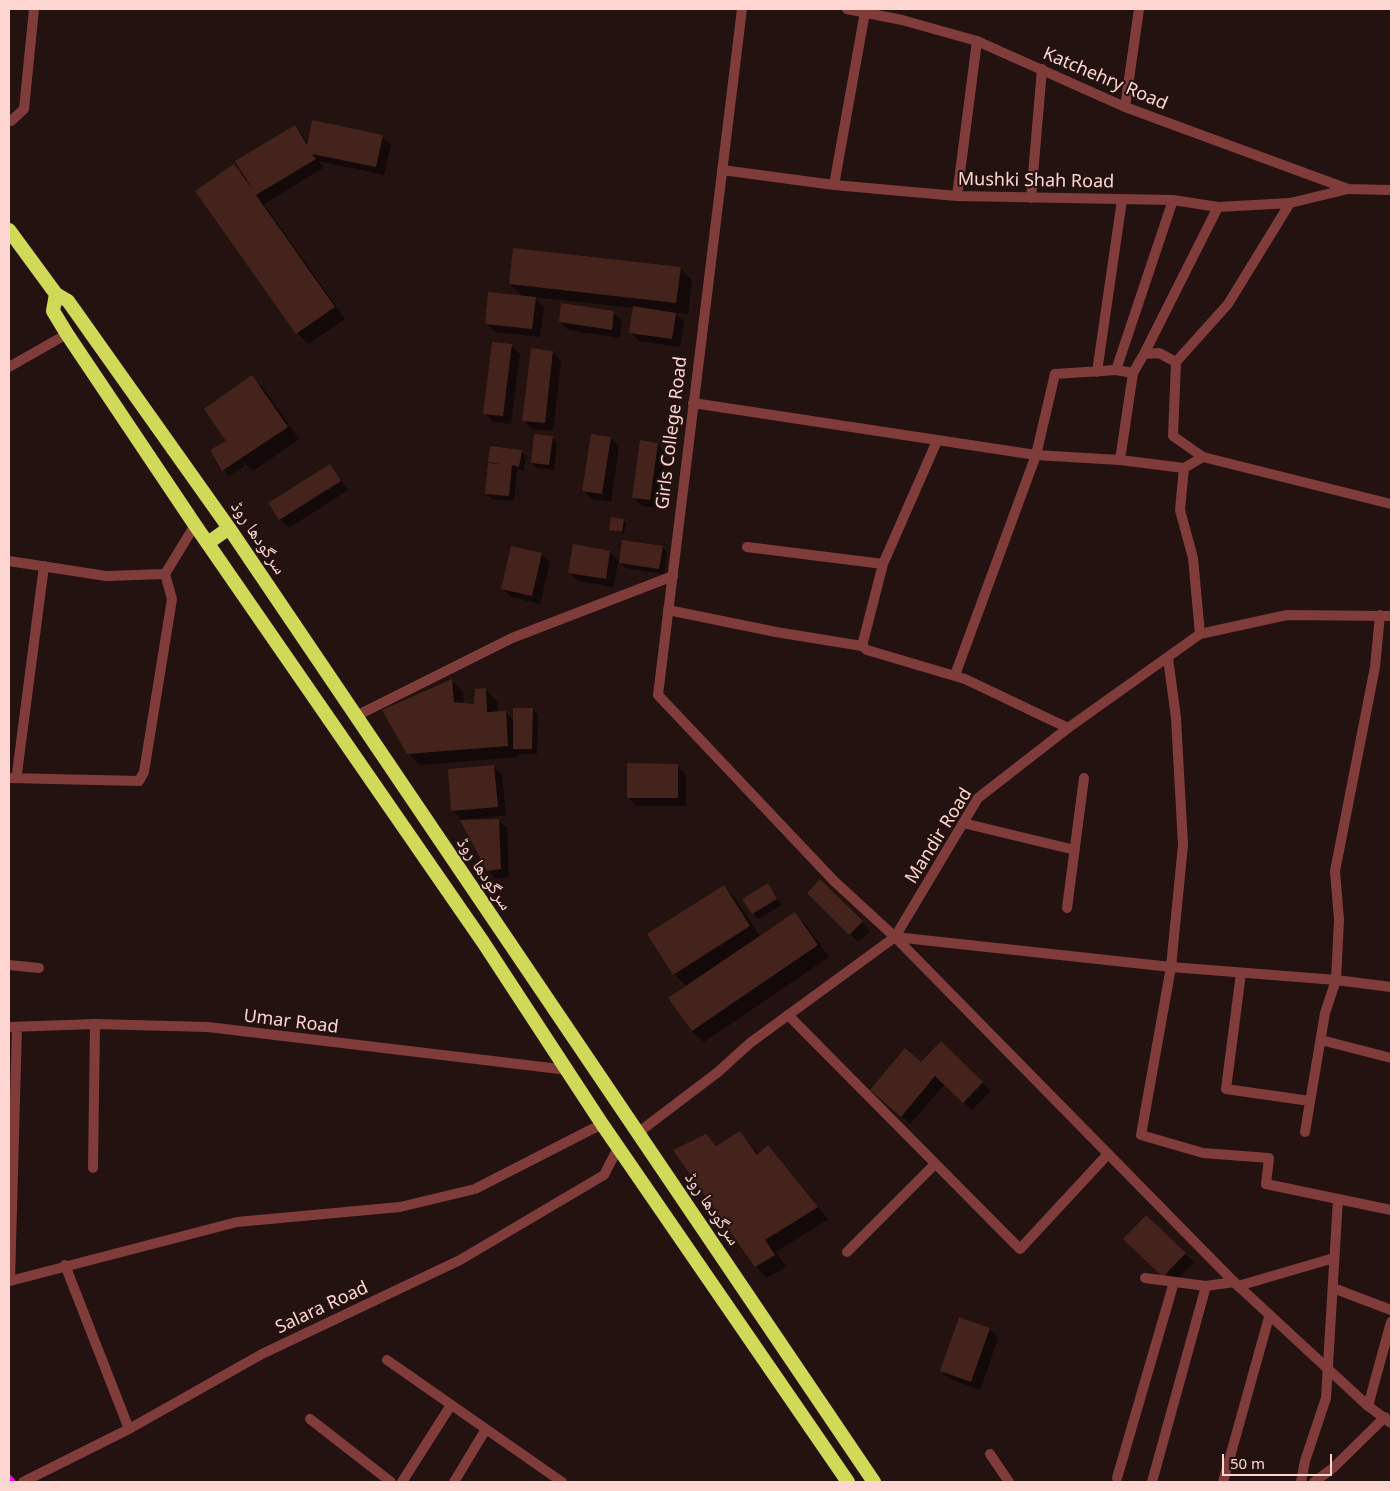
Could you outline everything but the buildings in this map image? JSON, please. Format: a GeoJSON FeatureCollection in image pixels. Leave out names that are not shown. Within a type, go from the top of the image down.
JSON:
{"type":"FeatureCollection","features":[{"type":"Feature","properties":{"kind":"highway","name":"سرگودھا روڈ"},"geometry":{"type":"LineString","coordinates":[[9,230],[56,294],[68,301],[229,528],[874,1482]]}},
{"type":"Feature","properties":{"kind":"highway"},"geometry":{"type":"LineString","coordinates":[[56,294],[53,311],[67,334],[195,525],[483,942],[602,1124],[619,1146],[848,1482]]}},
{"type":"Feature","properties":{"kind":"highway"},"geometry":{"type":"LineString","coordinates":[[208,543],[229,528]]}},
{"type":"Feature","properties":{"kind":"highway"},"geometry":{"type":"LineString","coordinates":[[393,812],[412,800]]}},
{"type":"Feature","properties":{"kind":"highway"},"geometry":{"type":"LineString","coordinates":[[483,942],[500,931]]}},
{"type":"Feature","properties":{"kind":"highway"},"geometry":{"type":"LineString","coordinates":[[780,1381],[797,1369]]}},
{"type":"Feature","properties":{"kind":"street"},"geometry":{"type":"LineString","coordinates":[[11,121],[24,109],[34,9]]}},
{"type":"Feature","properties":{"kind":"street","name":"Girls College Road"},"geometry":{"type":"LineString","coordinates":[[742,9],[673,557],[673,576],[658,695],[772,818],[834,881],[895,937],[1236,1284],[1368,1406],[1388,1420]]}},
{"type":"Feature","properties":{"kind":"street","name":"Katchehry Road"},"geometry":{"type":"LineString","coordinates":[[847,9],[902,20],[978,41],[1125,107],[1348,188]]}},
{"type":"Feature","properties":{"kind":"street"},"geometry":{"type":"LineString","coordinates":[[1125,107],[1140,9]]}},
{"type":"Feature","properties":{"kind":"street"},"geometry":{"type":"LineString","coordinates":[[834,185],[864,12]]}},
{"type":"Feature","properties":{"kind":"street"},"geometry":{"type":"LineString","coordinates":[[956,196],[978,41]]}},
{"type":"Feature","properties":{"kind":"street"},"geometry":{"type":"LineString","coordinates":[[1031,198],[1042,69]]}},
{"type":"Feature","properties":{"kind":"street","name":"Mushki Shah Road"},"geometry":{"type":"LineString","coordinates":[[722,170],[834,185],[956,196],[1173,200],[1218,207],[1290,202],[1348,188]]}},
{"type":"Feature","properties":{"kind":"street"},"geometry":{"type":"LineString","coordinates":[[1348,188],[1391,190]]}},
{"type":"Feature","properties":{"kind":"street"},"geometry":{"type":"LineString","coordinates":[[1097,372],[1122,200]]}},
{"type":"Feature","properties":{"kind":"street"},"geometry":{"type":"LineString","coordinates":[[1116,370],[1173,200]]}},
{"type":"Feature","properties":{"kind":"street"},"geometry":{"type":"LineString","coordinates":[[1290,202],[1228,304],[1176,362],[1173,436],[1203,457],[1391,504]]}},
{"type":"Feature","properties":{"kind":"street"},"geometry":{"type":"LineString","coordinates":[[1120,460],[1133,373],[1218,207]]}},
{"type":"Feature","properties":{"kind":"street"},"geometry":{"type":"LineString","coordinates":[[9,367],[67,334]]}},
{"type":"Feature","properties":{"kind":"street"},"geometry":{"type":"LineString","coordinates":[[1144,354],[1159,354],[1176,362]]}},
{"type":"Feature","properties":{"kind":"street"},"geometry":{"type":"LineString","coordinates":[[955,675],[1036,455],[1055,374],[1116,370],[1133,373]]}},
{"type":"Feature","properties":{"kind":"street"},"geometry":{"type":"LineString","coordinates":[[693,403],[1036,455],[1120,460],[1184,468],[1203,457]]}},
{"type":"Feature","properties":{"kind":"street"},"geometry":{"type":"LineString","coordinates":[[862,646],[883,564],[937,441]]}},
{"type":"Feature","properties":{"kind":"street"},"geometry":{"type":"LineString","coordinates":[[1184,468],[1180,510],[1193,558],[1200,634]]}},
{"type":"Feature","properties":{"kind":"street"},"geometry":{"type":"LineString","coordinates":[[44,566],[13,775],[139,781],[144,772],[172,598],[165,574],[195,525]]}},
{"type":"Feature","properties":{"kind":"street"},"geometry":{"type":"LineString","coordinates":[[747,547],[883,564]]}},
{"type":"Feature","properties":{"kind":"street"},"geometry":{"type":"LineString","coordinates":[[9,561],[106,576],[165,574]]}},
{"type":"Feature","properties":{"kind":"street"},"geometry":{"type":"LineString","coordinates":[[356,716],[512,638],[673,576]]}},
{"type":"Feature","properties":{"kind":"street"},"geometry":{"type":"LineString","coordinates":[[668,610],[776,632],[862,646],[867,650],[955,675],[1014,700],[1068,728]]}},
{"type":"Feature","properties":{"kind":"street","name":"Mandir Road"},"geometry":{"type":"LineString","coordinates":[[639,1132],[718,1072],[750,1043],[895,937],[978,798],[1068,728],[1200,634],[1287,615],[1391,616]]}},
{"type":"Feature","properties":{"kind":"street"},"geometry":{"type":"LineString","coordinates":[[1305,1132],[1325,1013],[1336,980],[1339,920],[1335,870],[1375,667],[1380,616]]}},
{"type":"Feature","properties":{"kind":"street"},"geometry":{"type":"LineString","coordinates":[[1168,658],[1176,718],[1183,845],[1171,967],[1141,1135],[1203,1152],[1269,1158],[1266,1184],[1391,1210]]}},
{"type":"Feature","properties":{"kind":"street"},"geometry":{"type":"LineString","coordinates":[[1067,908],[1084,778]]}},
{"type":"Feature","properties":{"kind":"street"},"geometry":{"type":"LineString","coordinates":[[963,823],[1075,850]]}},
{"type":"Feature","properties":{"kind":"street"},"geometry":{"type":"LineString","coordinates":[[895,937],[1171,967],[1336,980],[1391,987]]}},
{"type":"Feature","properties":{"kind":"street"},"geometry":{"type":"LineString","coordinates":[[9,965],[39,968]]}},
{"type":"Feature","properties":{"kind":"street"},"geometry":{"type":"LineString","coordinates":[[1241,973],[1226,1089],[1310,1101]]}},
{"type":"Feature","properties":{"kind":"street"},"geometry":{"type":"LineString","coordinates":[[788,1015],[1020,1249],[1108,1154]]}},
{"type":"Feature","properties":{"kind":"street"},"geometry":{"type":"LineString","coordinates":[[93,1168],[95,1024]]}},
{"type":"Feature","properties":{"kind":"street","name":"Umar Road"},"geometry":{"type":"LineString","coordinates":[[13,1027],[95,1024],[208,1027],[568,1070]]}},
{"type":"Feature","properties":{"kind":"street"},"geometry":{"type":"LineString","coordinates":[[13,1027],[10,1281],[65,1265],[237,1222],[400,1207],[475,1189],[602,1124]]}},
{"type":"Feature","properties":{"kind":"street"},"geometry":{"type":"LineString","coordinates":[[1320,1040],[1391,1058]]}},
{"type":"Feature","properties":{"kind":"street","name":"Salara Road"},"geometry":{"type":"LineString","coordinates":[[23,1482],[129,1429],[262,1354],[460,1260],[569,1198],[604,1175],[619,1146]]}},
{"type":"Feature","properties":{"kind":"street"},"geometry":{"type":"LineString","coordinates":[[847,1252],[934,1164]]}},
{"type":"Feature","properties":{"kind":"street"},"geometry":{"type":"LineString","coordinates":[[1301,1482],[1305,1461],[1326,1398],[1338,1198]]}},
{"type":"Feature","properties":{"kind":"street"},"geometry":{"type":"LineString","coordinates":[[1145,1278],[1206,1286],[1236,1284],[1334,1258]]}},
{"type":"Feature","properties":{"kind":"street"},"geometry":{"type":"LineString","coordinates":[[65,1265],[129,1429]]}},
{"type":"Feature","properties":{"kind":"street"},"geometry":{"type":"LineString","coordinates":[[1117,1478],[1174,1282]]}},
{"type":"Feature","properties":{"kind":"street"},"geometry":{"type":"LineString","coordinates":[[1152,1482],[1206,1286]]}},
{"type":"Feature","properties":{"kind":"street"},"geometry":{"type":"LineString","coordinates":[[1333,1288],[1391,1310]]}},
{"type":"Feature","properties":{"kind":"street"},"geometry":{"type":"LineString","coordinates":[[1223,1482],[1269,1316]]}},
{"type":"Feature","properties":{"kind":"street"},"geometry":{"type":"LineString","coordinates":[[1368,1406],[1391,1322]]}},
{"type":"Feature","properties":{"kind":"street"},"geometry":{"type":"LineString","coordinates":[[387,1360],[562,1482]]}},
{"type":"Feature","properties":{"kind":"street"},"geometry":{"type":"LineString","coordinates":[[402,1482],[451,1405]]}},
{"type":"Feature","properties":{"kind":"street"},"geometry":{"type":"LineString","coordinates":[[310,1419],[391,1482]]}},
{"type":"Feature","properties":{"kind":"street"},"geometry":{"type":"LineString","coordinates":[[1314,1482],[1388,1420]]}},
{"type":"Feature","properties":{"kind":"street"},"geometry":{"type":"LineString","coordinates":[[454,1482],[486,1429]]}},
{"type":"Feature","properties":{"kind":"street"},"geometry":{"type":"LineString","coordinates":[[990,1454],[1010,1482]]}},
{"type":"Feature","properties":{"kind":"railway"},"geometry":{"type":"LineString","coordinates":[[9,1476],[14,1482]]}}]}
